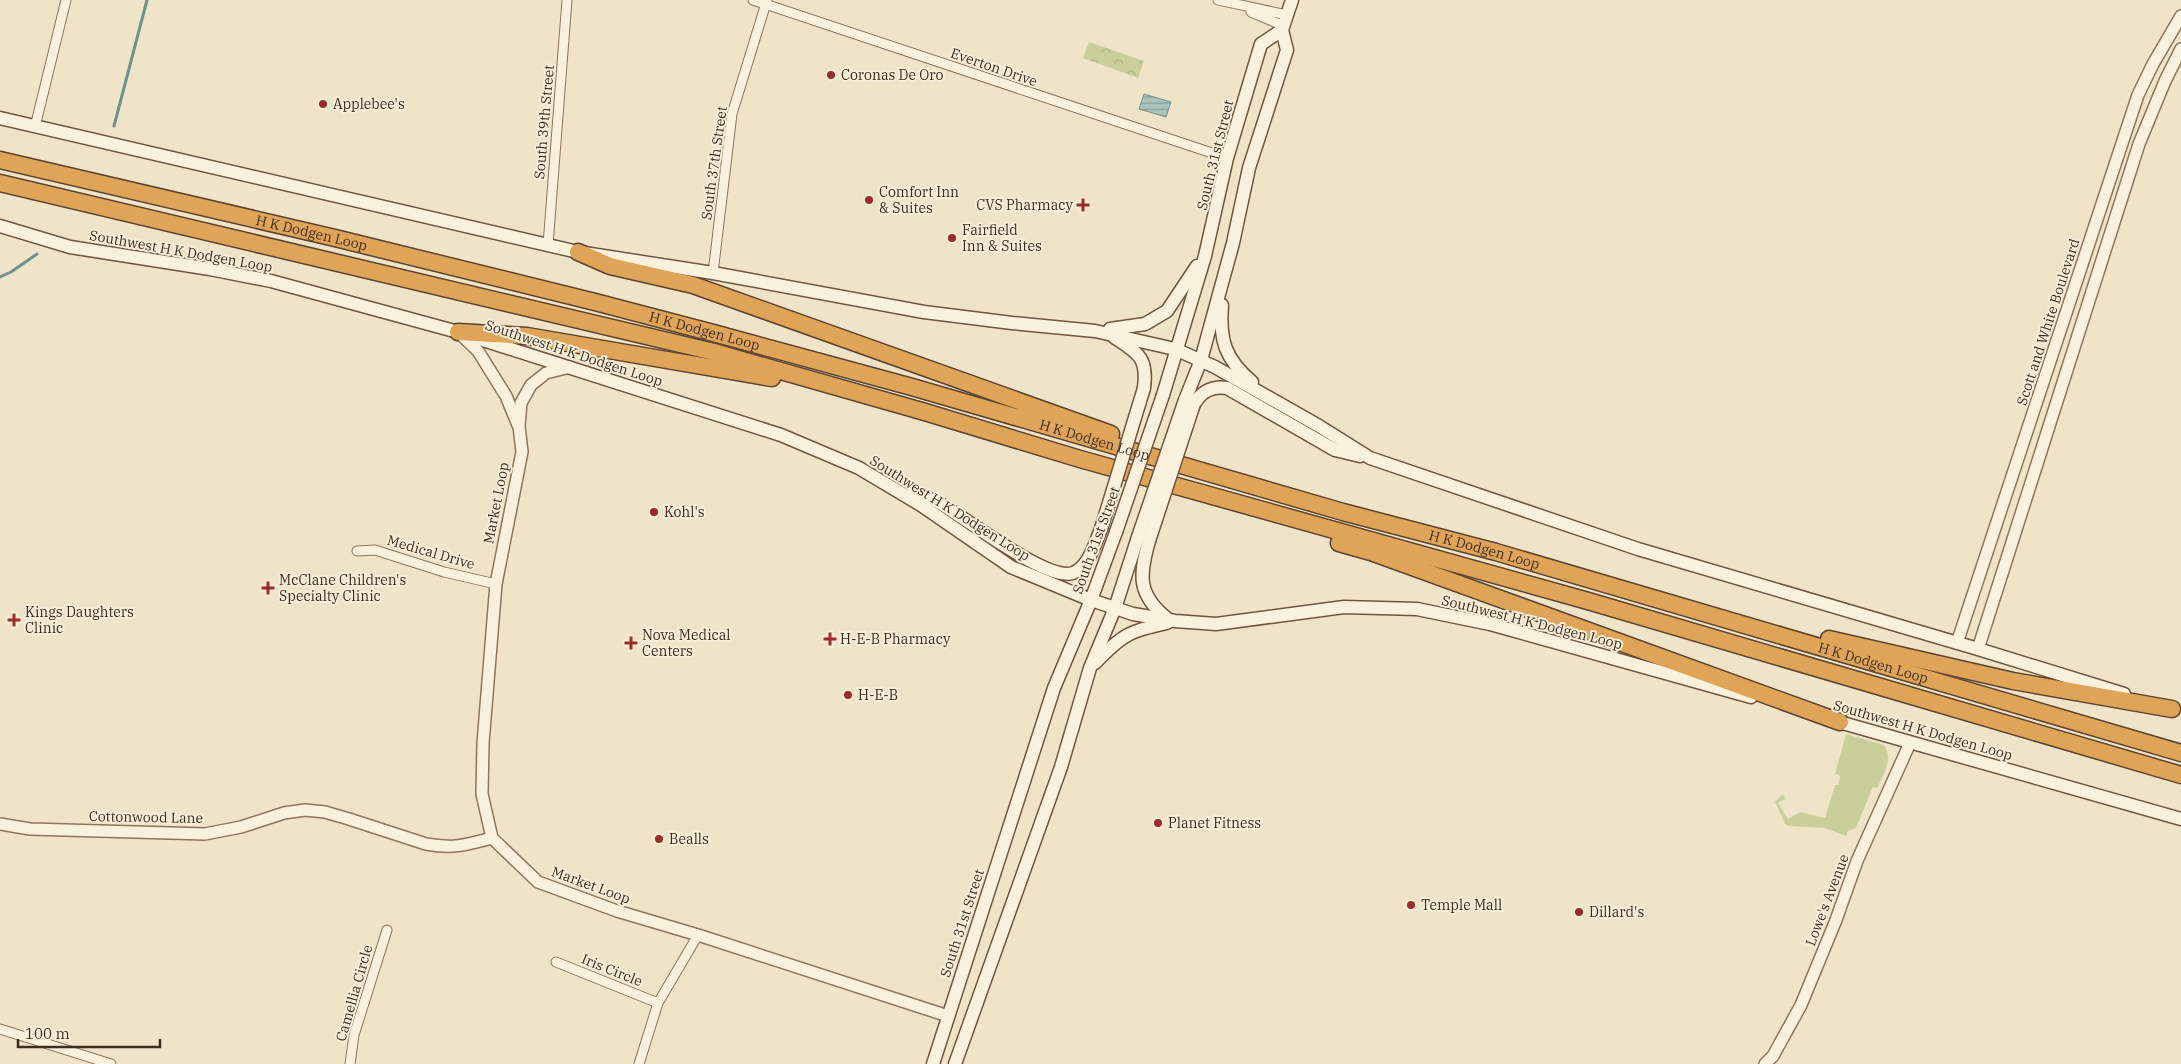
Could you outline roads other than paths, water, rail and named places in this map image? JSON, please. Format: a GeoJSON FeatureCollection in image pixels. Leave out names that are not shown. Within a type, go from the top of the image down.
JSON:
{"type":"FeatureCollection","features":[{"type":"Feature","properties":{"kind":"highway","name":"H K Dodgen Loop"},"geometry":{"type":"LineString","coordinates":[[0,160],[344,240],[595,302],[912,387],[1343,512],[1496,552],[2181,753]]}},
{"type":"Feature","properties":{"kind":"highway","name":"H K Dodgen Loop"},"geometry":{"type":"LineString","coordinates":[[0,182],[714,352],[925,412],[1080,459],[1578,598],[2181,775]]}},
{"type":"Feature","properties":{"kind":"highway"},"geometry":{"type":"LineString","coordinates":[[578,252],[610,266],[693,285],[1114,435],[1288,488],[1343,512]]}},
{"type":"Feature","properties":{"kind":"highway"},"geometry":{"type":"LineString","coordinates":[[458,332],[527,336],[740,372],[925,412]]}},
{"type":"Feature","properties":{"kind":"highway"},"geometry":{"type":"LineString","coordinates":[[1080,459],[1180,496],[1371,552],[1840,722]]}},
{"type":"Feature","properties":{"kind":"highway"},"geometry":{"type":"LineString","coordinates":[[1672,604],[2013,681],[2176,710]]}},
{"type":"Feature","properties":{"kind":"main road"},"geometry":{"type":"LineString","coordinates":[[1275,401],[1236,368],[1226,349],[1220,328],[1222,305],[1233,243],[1249,168],[1287,50],[1284,24],[1292,0]]}},
{"type":"Feature","properties":{"kind":"main road","name":"South 31st Street"},"geometry":{"type":"LineString","coordinates":[[933,1064],[1054,688],[1091,600],[1163,395],[1175,349],[1204,256],[1227,158],[1261,44],[1284,24]]}},
{"type":"Feature","properties":{"kind":"main road"},"geometry":{"type":"LineString","coordinates":[[0,118],[35,128],[578,252],[713,273],[924,312],[1101,332],[1175,349],[1201,360],[1275,401],[1370,458]]}},
{"type":"Feature","properties":{"kind":"main road","name":"Southwest H K Dodgen Loop"},"geometry":{"type":"LineString","coordinates":[[0,226],[70,247],[210,269],[272,281],[458,332],[781,436],[859,468],[958,530],[1011,567],[1091,600],[1133,614],[1216,624],[1344,607],[1417,609],[1490,624],[2181,819]]}},
{"type":"Feature","properties":{"kind":"main road"},"geometry":{"type":"LineString","coordinates":[[955,1064],[1060,767],[1090,668],[1143,539],[1190,402],[1233,243]]}},
{"type":"Feature","properties":{"kind":"main road"},"geometry":{"type":"LineString","coordinates":[[1101,332],[1145,324],[1167,311],[1204,256]]}},
{"type":"Feature","properties":{"kind":"main road"},"geometry":{"type":"LineString","coordinates":[[898,491],[936,500],[1016,554],[1055,572],[1072,573],[1082,567],[1089,557],[1101,528],[1144,388],[1146,372],[1140,356],[1101,332]]}},
{"type":"Feature","properties":{"kind":"main road"},"geometry":{"type":"LineString","coordinates":[[1190,402],[1204,392],[1219,387],[1227,388],[1335,450],[1370,458],[1638,549],[1978,649],[2176,710]]}},
{"type":"Feature","properties":{"kind":"main road"},"geometry":{"type":"LineString","coordinates":[[1143,539],[1142,582],[1147,597],[1156,610],[1172,620]]}},
{"type":"Feature","properties":{"kind":"main road"},"geometry":{"type":"LineString","coordinates":[[1090,668],[1113,644],[1128,633],[1172,620]]}},
{"type":"Feature","properties":{"kind":"street"},"geometry":{"type":"LineString","coordinates":[[35,128],[66,0]]}},
{"type":"Feature","properties":{"kind":"street","name":"South 39th Street"},"geometry":{"type":"LineString","coordinates":[[548,246],[567,0]]}},
{"type":"Feature","properties":{"kind":"street","name":"Everton Drive"},"geometry":{"type":"LineString","coordinates":[[753,0],[766,2],[1227,158]]}},
{"type":"Feature","properties":{"kind":"street"},"geometry":{"type":"LineString","coordinates":[[1218,0],[1284,24]]}},
{"type":"Feature","properties":{"kind":"street","name":"South 37th Street"},"geometry":{"type":"LineString","coordinates":[[713,273],[732,114],[766,2]]}},
{"type":"Feature","properties":{"kind":"street","name":"Scott and White Boulevard"},"geometry":{"type":"LineString","coordinates":[[1957,643],[2138,96],[2153,64],[2181,16]]}},
{"type":"Feature","properties":{"kind":"street"},"geometry":{"type":"LineString","coordinates":[[1978,649],[2139,144],[2165,81],[2181,49]]}},
{"type":"Feature","properties":{"kind":"street","name":"Market Loop"},"geometry":{"type":"LineString","coordinates":[[458,332],[478,351],[506,396],[518,426],[522,452],[496,584],[483,743],[482,794],[492,838],[538,882],[617,911],[698,934],[948,1016]]}},
{"type":"Feature","properties":{"kind":"street","name":"Market Loop"},"geometry":{"type":"LineString","coordinates":[[518,426],[521,403],[531,385],[546,373],[570,367]]}},
{"type":"Feature","properties":{"kind":"street","name":"Medical Drive"},"geometry":{"type":"LineString","coordinates":[[357,551],[375,550],[444,572],[496,584]]}},
{"type":"Feature","properties":{"kind":"street","name":"Lowe's Avenue"},"geometry":{"type":"LineString","coordinates":[[1765,1064],[1773,1056],[1801,1005],[1836,920],[1857,861],[1910,743]]}},
{"type":"Feature","properties":{"kind":"street","name":"Cottonwood Lane"},"geometry":{"type":"LineString","coordinates":[[0,824],[30,829],[205,834],[241,827],[284,813],[305,810],[325,812],[426,844],[442,847],[460,847],[492,838]]}},
{"type":"Feature","properties":{"kind":"street","name":"Camellia Circle"},"geometry":{"type":"LineString","coordinates":[[350,1064],[354,1035],[387,930]]}},
{"type":"Feature","properties":{"kind":"street"},"geometry":{"type":"LineString","coordinates":[[639,1064],[658,1003],[698,934]]}},
{"type":"Feature","properties":{"kind":"street","name":"Iris Circle"},"geometry":{"type":"LineString","coordinates":[[556,962],[658,1003]]}},
{"type":"Feature","properties":{"kind":"street"},"geometry":{"type":"LineString","coordinates":[[0,1030],[111,1064]]}},
{"type":"Feature","properties":{"kind":"water"},"geometry":{"type":"Polygon","coordinates":[[[1144,94],[1171,102],[1166,117],[1139,109],[1144,94]]]}},
{"type":"Feature","properties":{"kind":"waterway"},"geometry":{"type":"LineString","coordinates":[[114,126],[147,0]]}},
{"type":"Feature","properties":{"kind":"waterway"},"geometry":{"type":"LineString","coordinates":[[0,277],[11,272],[37,254]]}},
{"type":"Feature","properties":{"kind":"place","name":"Coronas De Oro"},"geometry":{"type":"Point","coordinates":[831,75]}},
{"type":"Feature","properties":{"kind":"place","name":"Applebee's"},"geometry":{"type":"Point","coordinates":[323,104]}},
{"type":"Feature","properties":{"kind":"place","name":"Comfort Inn & Suites"},"geometry":{"type":"Point","coordinates":[869,200]}},
{"type":"Feature","properties":{"kind":"place","name":"CVS Pharmacy"},"geometry":{"type":"Point","coordinates":[1083,205]}},
{"type":"Feature","properties":{"kind":"place","name":"Fairfield Inn & Suites"},"geometry":{"type":"Point","coordinates":[952,238]}},
{"type":"Feature","properties":{"kind":"place","name":"Kohl's"},"geometry":{"type":"Point","coordinates":[654,512]}},
{"type":"Feature","properties":{"kind":"place","name":"McClane Children's Specialty Clinic"},"geometry":{"type":"Point","coordinates":[268,588]}},
{"type":"Feature","properties":{"kind":"place","name":"Kings Daughters Clinic"},"geometry":{"type":"Point","coordinates":[14,620]}},
{"type":"Feature","properties":{"kind":"place","name":"H-E-B Pharmacy"},"geometry":{"type":"Point","coordinates":[830,639]}},
{"type":"Feature","properties":{"kind":"place","name":"Nova Medical Centers"},"geometry":{"type":"Point","coordinates":[631,643]}},
{"type":"Feature","properties":{"kind":"place","name":"H-E-B"},"geometry":{"type":"Point","coordinates":[848,695]}},
{"type":"Feature","properties":{"kind":"place","name":"Planet Fitness"},"geometry":{"type":"Point","coordinates":[1158,823]}},
{"type":"Feature","properties":{"kind":"place","name":"Bealls"},"geometry":{"type":"Point","coordinates":[659,839]}},
{"type":"Feature","properties":{"kind":"place","name":"Temple Mall"},"geometry":{"type":"Point","coordinates":[1411,905]}},
{"type":"Feature","properties":{"kind":"place","name":"Dillard's"},"geometry":{"type":"Point","coordinates":[1579,912]}}]}
